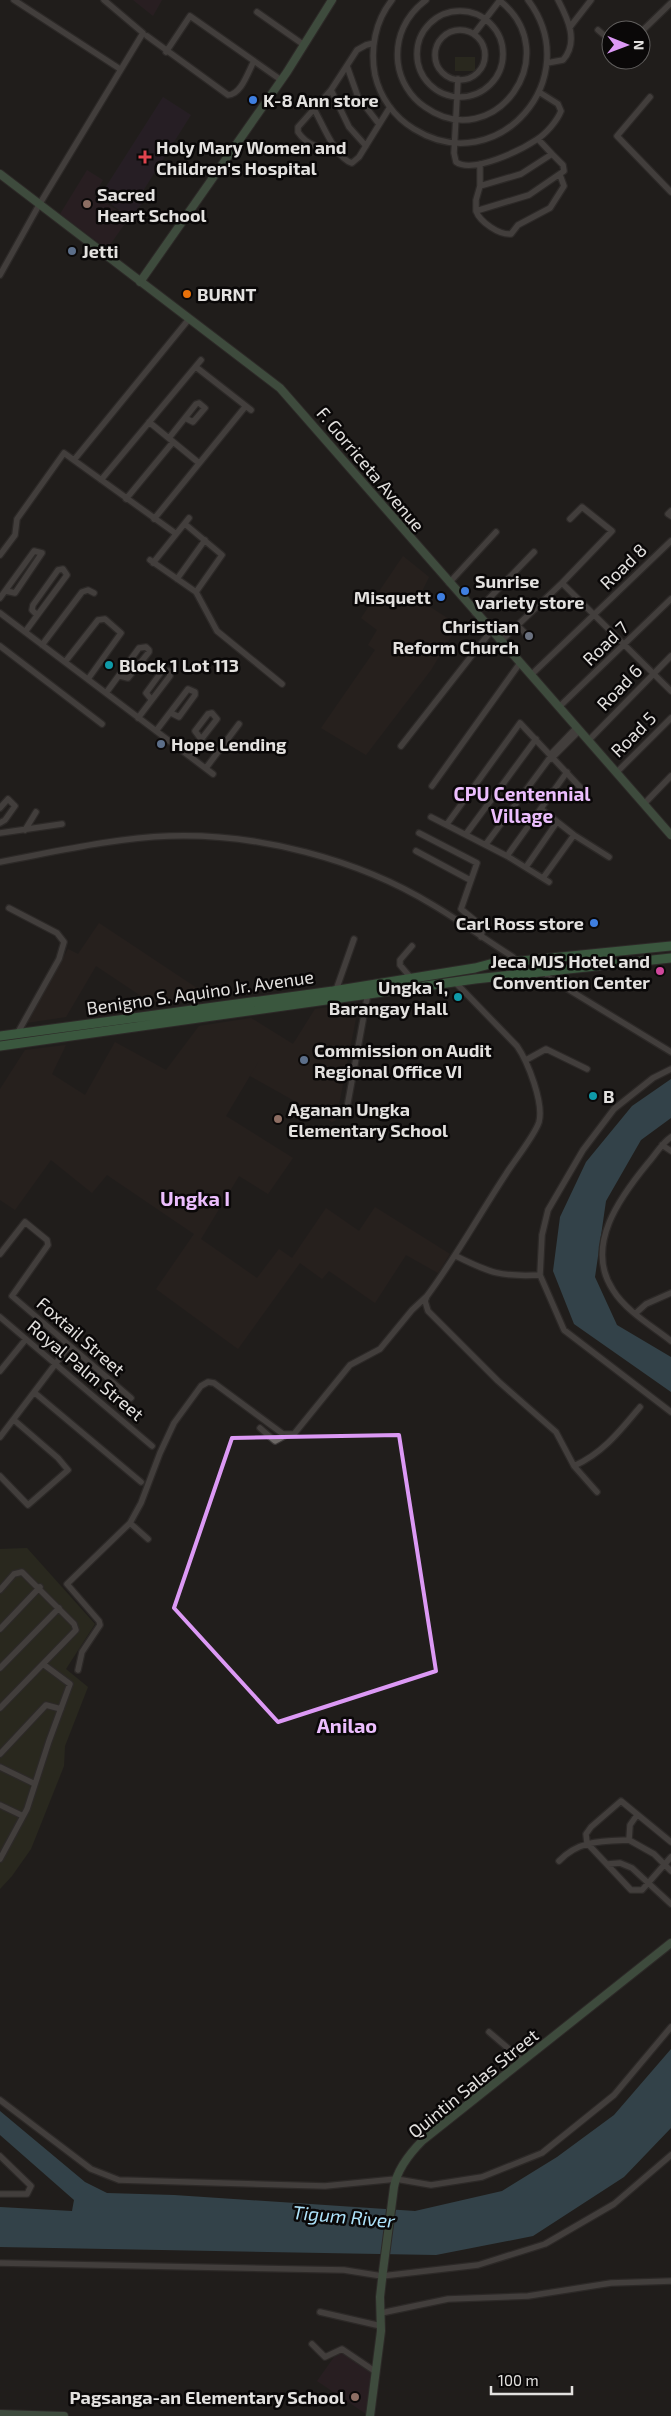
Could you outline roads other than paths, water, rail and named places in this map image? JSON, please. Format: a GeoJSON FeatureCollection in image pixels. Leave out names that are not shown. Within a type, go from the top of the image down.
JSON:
{"type":"FeatureCollection","features":[{"type":"Feature","properties":{"kind":"main road"},"geometry":{"type":"LineString","coordinates":[[140,282],[193,203],[281,80],[330,1]]}},
{"type":"Feature","properties":{"kind":"main road","name":"F. Gorriceta Avenue"},"geometry":{"type":"LineString","coordinates":[[0,174],[280,388],[475,613],[671,834]]}},
{"type":"Feature","properties":{"kind":"main road","name":"Benigno S. Aquino Jr. Avenue"},"geometry":{"type":"LineString","coordinates":[[0,1046],[334,993],[514,961],[671,946]]}},
{"type":"Feature","properties":{"kind":"main road"},"geometry":{"type":"LineString","coordinates":[[652,948],[646,955],[653,960]]}},
{"type":"Feature","properties":{"kind":"main road","name":"Benigno S. Aquino Jr. Avenue"},"geometry":{"type":"LineString","coordinates":[[0,1036],[334,993],[368,994],[455,982],[671,958]]}},
{"type":"Feature","properties":{"kind":"main road"},"geometry":{"type":"LineString","coordinates":[[453,971],[455,982]]}},
{"type":"Feature","properties":{"kind":"main road"},"geometry":{"type":"LineString","coordinates":[[41,1030],[42,1040]]}},
{"type":"Feature","properties":{"kind":"main road","name":"Quintin Salas Street"},"geometry":{"type":"LineString","coordinates":[[370,2416],[381,2326],[382,2274],[395,2183],[416,2147],[671,1943]]}},
{"type":"Feature","properties":{"kind":"main road"},"geometry":{"type":"LineString","coordinates":[[0,2414],[64,2416]]}},
{"type":"Feature","properties":{"kind":"street"},"geometry":{"type":"LineString","coordinates":[[14,0],[120,70]]}},
{"type":"Feature","properties":{"kind":"street"},"geometry":{"type":"LineString","coordinates":[[0,275],[39,205],[143,33],[104,0]]}},
{"type":"Feature","properties":{"kind":"street"},"geometry":{"type":"LineString","coordinates":[[392,0],[378,24],[374,43],[373,57],[376,79],[390,107],[400,118],[420,133],[455,143],[480,140],[502,132],[521,118],[540,92],[547,63],[545,34],[540,20],[528,0]]}},
{"type":"Feature","properties":{"kind":"street"},"geometry":{"type":"LineString","coordinates":[[426,0],[407,20],[400,37],[398,56],[401,75],[410,92],[423,106],[440,116],[457,120],[471,119],[493,112],[512,96],[524,76],[527,58],[526,40],[516,18],[499,0],[474,34]]}},
{"type":"Feature","properties":{"kind":"street"},"geometry":{"type":"LineString","coordinates":[[547,63],[559,62],[567,56],[572,48],[570,27],[558,0]]}},
{"type":"Feature","properties":{"kind":"street"},"geometry":{"type":"LineString","coordinates":[[570,27],[587,2]]}},
{"type":"Feature","properties":{"kind":"street"},"geometry":{"type":"LineString","coordinates":[[651,22],[671,3]]}},
{"type":"Feature","properties":{"kind":"street"},"geometry":{"type":"LineString","coordinates":[[464,11],[485,19],[500,37],[503,59],[496,79],[484,90],[469,97],[458,98],[436,90],[424,79],[417,56],[420,40],[434,20],[448,13],[464,11]]}},
{"type":"Feature","properties":{"kind":"street"},"geometry":{"type":"LineString","coordinates":[[257,12],[304,45]]}},
{"type":"Feature","properties":{"kind":"street"},"geometry":{"type":"LineString","coordinates":[[166,52],[190,16],[281,80]]}},
{"type":"Feature","properties":{"kind":"street"},"geometry":{"type":"LineString","coordinates":[[465,30],[474,34],[483,46],[483,64],[470,78],[458,79],[442,71],[436,60],[437,48],[442,38],[453,31],[465,30]]}},
{"type":"Feature","properties":{"kind":"street"},"geometry":{"type":"LineString","coordinates":[[147,36],[166,52],[228,95],[234,94],[238,90],[254,61]]}},
{"type":"Feature","properties":{"kind":"street"},"geometry":{"type":"LineString","coordinates":[[334,146],[322,148],[308,143],[298,132],[298,127],[331,90],[357,50],[374,43]]}},
{"type":"Feature","properties":{"kind":"street"},"geometry":{"type":"LineString","coordinates":[[347,66],[358,97],[379,124]]}},
{"type":"Feature","properties":{"kind":"street"},"geometry":{"type":"LineString","coordinates":[[458,79],[455,143],[456,162],[461,165],[480,164],[518,150],[538,139],[561,111],[558,104],[540,92]]}},
{"type":"Feature","properties":{"kind":"street"},"geometry":{"type":"LineString","coordinates":[[331,90],[348,127],[366,146]]}},
{"type":"Feature","properties":{"kind":"street"},"geometry":{"type":"LineString","coordinates":[[650,97],[617,136],[671,192]]}},
{"type":"Feature","properties":{"kind":"street"},"geometry":{"type":"LineString","coordinates":[[314,109],[334,146],[347,161],[352,163],[357,160],[390,107]]}},
{"type":"Feature","properties":{"kind":"street"},"geometry":{"type":"LineString","coordinates":[[476,211],[529,195],[564,172],[563,165],[538,139]]}},
{"type":"Feature","properties":{"kind":"street"},"geometry":{"type":"LineString","coordinates":[[480,186],[521,174],[552,154]]}},
{"type":"Feature","properties":{"kind":"street"},"geometry":{"type":"LineString","coordinates":[[480,164],[480,186],[476,200],[476,211],[488,225],[503,233],[511,234],[518,225],[550,208],[564,186],[560,176]]}},
{"type":"Feature","properties":{"kind":"street"},"geometry":{"type":"LineString","coordinates":[[74,460],[188,319]]}},
{"type":"Feature","properties":{"kind":"street"},"geometry":{"type":"LineString","coordinates":[[100,480],[201,360]]}},
{"type":"Feature","properties":{"kind":"street"},"geometry":{"type":"LineString","coordinates":[[196,367],[251,410]]}},
{"type":"Feature","properties":{"kind":"street"},"geometry":{"type":"LineString","coordinates":[[154,519],[245,407]]}},
{"type":"Feature","properties":{"kind":"street"},"geometry":{"type":"LineString","coordinates":[[126,498],[171,440],[185,418]]}},
{"type":"Feature","properties":{"kind":"street"},"geometry":{"type":"LineString","coordinates":[[149,422],[199,463]]}},
{"type":"Feature","properties":{"kind":"street"},"geometry":{"type":"LineString","coordinates":[[0,555],[15,535],[17,519],[64,453],[175,533]]}},
{"type":"Feature","properties":{"kind":"street"},"geometry":{"type":"LineString","coordinates":[[501,641],[562,583],[612,531],[582,506],[570,519]]}},
{"type":"Feature","properties":{"kind":"street"},"geometry":{"type":"LineString","coordinates":[[671,511],[668,514],[671,516]]}},
{"type":"Feature","properties":{"kind":"street"},"geometry":{"type":"LineString","coordinates":[[196,592],[222,555],[187,521],[152,561],[196,592],[216,631],[282,684]]}},
{"type":"Feature","properties":{"kind":"street"},"geometry":{"type":"LineString","coordinates":[[449,583],[496,532]]}},
{"type":"Feature","properties":{"kind":"street"},"geometry":{"type":"LineString","coordinates":[[177,579],[205,540]]}},
{"type":"Feature","properties":{"kind":"street","name":"Road 8"},"geometry":{"type":"LineString","coordinates":[[531,675],[671,540]]}},
{"type":"Feature","properties":{"kind":"street"},"geometry":{"type":"LineString","coordinates":[[0,598],[34,551],[42,553],[14,594],[6,591]]}},
{"type":"Feature","properties":{"kind":"street"},"geometry":{"type":"LineString","coordinates":[[475,613],[534,552]]}},
{"type":"Feature","properties":{"kind":"street"},"geometry":{"type":"LineString","coordinates":[[25,632],[67,575],[63,569],[58,570],[33,605],[32,610],[37,615]]}},
{"type":"Feature","properties":{"kind":"street"},"geometry":{"type":"LineString","coordinates":[[562,583],[671,691]]}},
{"type":"Feature","properties":{"kind":"street"},"geometry":{"type":"LineString","coordinates":[[42,645],[82,592],[88,590],[94,594]]}},
{"type":"Feature","properties":{"kind":"street","name":"Road 7"},"geometry":{"type":"LineString","coordinates":[[560,707],[671,599]]}},
{"type":"Feature","properties":{"kind":"street"},"geometry":{"type":"LineString","coordinates":[[0,613],[213,774]]}},
{"type":"Feature","properties":{"kind":"street"},"geometry":{"type":"LineString","coordinates":[[65,662],[98,620],[105,619],[121,633],[88,679]]}},
{"type":"Feature","properties":{"kind":"street"},"geometry":{"type":"LineString","coordinates":[[517,625],[530,638]]}},
{"type":"Feature","properties":{"kind":"street"},"geometry":{"type":"LineString","coordinates":[[401,746],[490,630]]}},
{"type":"Feature","properties":{"kind":"street"},"geometry":{"type":"LineString","coordinates":[[106,693],[139,648],[146,647],[149,652],[128,678],[120,676]]}},
{"type":"Feature","properties":{"kind":"street"},"geometry":{"type":"LineString","coordinates":[[1,650],[102,724]]}},
{"type":"Feature","properties":{"kind":"street","name":"Road 6"},"geometry":{"type":"LineString","coordinates":[[589,740],[671,656]]}},
{"type":"Feature","properties":{"kind":"street"},"geometry":{"type":"LineString","coordinates":[[432,786],[520,663]]}},
{"type":"Feature","properties":{"kind":"street"},"geometry":{"type":"LineString","coordinates":[[138,718],[170,676],[169,672],[162,671],[146,693],[152,699]]}},
{"type":"Feature","properties":{"kind":"street"},"geometry":{"type":"LineString","coordinates":[[156,731],[188,689],[195,692],[179,717],[170,714]]}},
{"type":"Feature","properties":{"kind":"street","name":"Road 5"},"geometry":{"type":"LineString","coordinates":[[617,772],[671,718]]}},
{"type":"Feature","properties":{"kind":"street"},"geometry":{"type":"LineString","coordinates":[[447,824],[520,723],[580,787]]}},
{"type":"Feature","properties":{"kind":"street"},"geometry":{"type":"LineString","coordinates":[[206,768],[239,724]]}},
{"type":"Feature","properties":{"kind":"street"},"geometry":{"type":"LineString","coordinates":[[486,844],[551,757],[578,729]]}},
{"type":"Feature","properties":{"kind":"street"},"geometry":{"type":"LineString","coordinates":[[189,755],[201,739]]}},
{"type":"Feature","properties":{"kind":"street"},"geometry":{"type":"LineString","coordinates":[[466,834],[536,739]]}},
{"type":"Feature","properties":{"kind":"street"},"geometry":{"type":"LineString","coordinates":[[507,856],[567,772]]}},
{"type":"Feature","properties":{"kind":"street"},"geometry":{"type":"LineString","coordinates":[[644,804],[671,776]]}},
{"type":"Feature","properties":{"kind":"street"},"geometry":{"type":"LineString","coordinates":[[0,808],[8,799],[14,803],[14,808],[9,816],[0,823]]}},
{"type":"Feature","properties":{"kind":"street"},"geometry":{"type":"LineString","coordinates":[[541,809],[574,836],[609,857]]}},
{"type":"Feature","properties":{"kind":"street"},"geometry":{"type":"LineString","coordinates":[[25,830],[36,812]]}},
{"type":"Feature","properties":{"kind":"street"},"geometry":{"type":"LineString","coordinates":[[431,817],[486,844],[549,882]]}},
{"type":"Feature","properties":{"kind":"street"},"geometry":{"type":"LineString","coordinates":[[526,868],[557,822]]}},
{"type":"Feature","properties":{"kind":"street"},"geometry":{"type":"LineString","coordinates":[[0,833],[62,824]]}},
{"type":"Feature","properties":{"kind":"street"},"geometry":{"type":"LineString","coordinates":[[419,833],[477,863],[461,909],[483,926],[481,937]]}},
{"type":"Feature","properties":{"kind":"street"},"geometry":{"type":"LineString","coordinates":[[543,878],[574,836]]}},
{"type":"Feature","properties":{"kind":"street"},"geometry":{"type":"LineString","coordinates":[[0,862],[153,837],[208,837],[247,840],[297,850],[371,874],[432,904],[513,957],[514,961]]}},
{"type":"Feature","properties":{"kind":"street"},"geometry":{"type":"LineString","coordinates":[[416,850],[470,880]]}},
{"type":"Feature","properties":{"kind":"street"},"geometry":{"type":"LineString","coordinates":[[9,908],[57,933],[64,942],[60,959],[17,1034]]}},
{"type":"Feature","properties":{"kind":"street"},"geometry":{"type":"LineString","coordinates":[[334,993],[354,939]]}},
{"type":"Feature","properties":{"kind":"street"},"geometry":{"type":"LineString","coordinates":[[411,978],[400,965],[400,960],[412,946]]}},
{"type":"Feature","properties":{"kind":"street"},"geometry":{"type":"LineString","coordinates":[[546,972],[548,978],[671,1052]]}},
{"type":"Feature","properties":{"kind":"street"},"geometry":{"type":"LineString","coordinates":[[260,1428],[275,1441],[298,1431],[350,1365],[380,1349],[412,1310],[427,1296],[456,1256],[539,1123],[534,1078],[526,1060],[517,1046],[455,982]]}},
{"type":"Feature","properties":{"kind":"street"},"geometry":{"type":"LineString","coordinates":[[346,1113],[368,994]]}},
{"type":"Feature","properties":{"kind":"street"},"geometry":{"type":"LineString","coordinates":[[526,1060],[546,1049],[587,1068]]}},
{"type":"Feature","properties":{"kind":"street"},"geometry":{"type":"LineString","coordinates":[[671,1068],[653,1078],[614,1109],[583,1150],[548,1210],[542,1235],[540,1275],[564,1330],[671,1412]]}},
{"type":"Feature","properties":{"kind":"street"},"geometry":{"type":"LineString","coordinates":[[671,1137],[662,1145],[631,1184],[618,1205],[602,1243],[606,1273],[613,1290],[636,1313],[671,1341]]}},
{"type":"Feature","properties":{"kind":"street"},"geometry":{"type":"LineString","coordinates":[[662,1145],[671,1151]]}},
{"type":"Feature","properties":{"kind":"street","name":"Foxtail Street"},"geometry":{"type":"LineString","coordinates":[[0,1254],[24,1222],[48,1242],[12,1295],[131,1398]]}},
{"type":"Feature","properties":{"kind":"street"},"geometry":{"type":"LineString","coordinates":[[456,1256],[487,1272],[502,1276],[540,1275]]}},
{"type":"Feature","properties":{"kind":"street"},"geometry":{"type":"LineString","coordinates":[[636,1313],[646,1304],[671,1292]]}},
{"type":"Feature","properties":{"kind":"street"},"geometry":{"type":"LineString","coordinates":[[427,1296],[425,1302],[433,1319],[498,1381],[556,1432],[574,1466],[597,1492]]}},
{"type":"Feature","properties":{"kind":"street","name":"Royal Palm Street"},"geometry":{"type":"LineString","coordinates":[[0,1317],[152,1446]]}},
{"type":"Feature","properties":{"kind":"street"},"geometry":{"type":"LineString","coordinates":[[0,1371],[26,1339]]}},
{"type":"Feature","properties":{"kind":"street"},"geometry":{"type":"LineString","coordinates":[[0,1437],[69,1346]]}},
{"type":"Feature","properties":{"kind":"street"},"geometry":{"type":"LineString","coordinates":[[78,1670],[82,1652],[100,1625],[99,1621],[68,1584],[130,1523],[142,1503],[160,1452],[174,1423],[192,1396],[205,1383],[214,1383],[286,1435]]}},
{"type":"Feature","properties":{"kind":"street"},"geometry":{"type":"LineString","coordinates":[[35,1393],[141,1482]]}},
{"type":"Feature","properties":{"kind":"street"},"geometry":{"type":"LineString","coordinates":[[574,1466],[596,1455],[618,1434],[640,1407]]}},
{"type":"Feature","properties":{"kind":"street"},"geometry":{"type":"LineString","coordinates":[[0,1476],[28,1505],[68,1470],[58,1458],[14,1420]]}},
{"type":"Feature","properties":{"kind":"street"},"geometry":{"type":"LineString","coordinates":[[130,1523],[148,1539]]}},
{"type":"Feature","properties":{"kind":"street"},"geometry":{"type":"LineString","coordinates":[[0,1590],[14,1574],[22,1572],[74,1624],[76,1630],[0,1708]]}},
{"type":"Feature","properties":{"kind":"street"},"geometry":{"type":"LineString","coordinates":[[1,1625],[40,1588]]}},
{"type":"Feature","properties":{"kind":"street"},"geometry":{"type":"LineString","coordinates":[[0,1668],[59,1608]]}},
{"type":"Feature","properties":{"kind":"street"},"geometry":{"type":"LineString","coordinates":[[0,1859],[23,1816],[70,1684],[43,1664]]}},
{"type":"Feature","properties":{"kind":"street"},"geometry":{"type":"LineString","coordinates":[[0,1754],[46,1705],[61,1708]]}},
{"type":"Feature","properties":{"kind":"street"},"geometry":{"type":"LineString","coordinates":[[0,1767],[35,1784]]}},
{"type":"Feature","properties":{"kind":"street"},"geometry":{"type":"LineString","coordinates":[[671,1842],[637,1815],[625,1802],[618,1802],[591,1826],[586,1834],[587,1842],[631,1890],[642,1890],[671,1857]]}},
{"type":"Feature","properties":{"kind":"street"},"geometry":{"type":"LineString","coordinates":[[0,1805],[23,1816]]}},
{"type":"Feature","properties":{"kind":"street"},"geometry":{"type":"LineString","coordinates":[[629,1840],[630,1826],[637,1815]]}},
{"type":"Feature","properties":{"kind":"street"},"geometry":{"type":"LineString","coordinates":[[559,1861],[569,1851],[587,1842],[629,1840],[654,1854],[671,1871]]}},
{"type":"Feature","properties":{"kind":"street"},"geometry":{"type":"LineString","coordinates":[[608,1864],[620,1863],[627,1866],[649,1883],[671,1904]]}},
{"type":"Feature","properties":{"kind":"street"},"geometry":{"type":"LineString","coordinates":[[0,2100],[91,2169],[119,2180],[324,2186],[395,2183],[431,2185],[482,2177],[542,2153],[614,2096],[671,2027]]}},
{"type":"Feature","properties":{"kind":"street"},"geometry":{"type":"LineString","coordinates":[[489,2032],[522,2061]]}},
{"type":"Feature","properties":{"kind":"street"},"geometry":{"type":"LineString","coordinates":[[0,2263],[344,2270],[382,2274],[478,2265],[545,2244],[614,2204],[671,2155]]}},
{"type":"Feature","properties":{"kind":"street"},"geometry":{"type":"LineString","coordinates":[[0,2156],[31,2186],[27,2194],[0,2194]]}},
{"type":"Feature","properties":{"kind":"street"},"geometry":{"type":"LineString","coordinates":[[382,2313],[448,2299],[528,2296],[611,2283],[671,2281]]}},
{"type":"Feature","properties":{"kind":"street"},"geometry":{"type":"LineString","coordinates":[[320,2312],[381,2326]]}},
{"type":"Feature","properties":{"kind":"street"},"geometry":{"type":"LineString","coordinates":[[312,2344],[328,2358],[342,2349],[376,2372]]}},
{"type":"Feature","properties":{"kind":"water"},"geometry":{"type":"Polygon","coordinates":[[[671,1079],[671,1118],[641,1140],[606,1201],[595,1277],[617,1325],[671,1357],[671,1392],[574,1324],[553,1271],[560,1217],[586,1162],[632,1106],[671,1079]]]}},
{"type":"Feature","properties":{"kind":"water","name":"Tigum River"},"geometry":{"type":"Polygon","coordinates":[[[671,2049],[671,2128],[624,2177],[533,2236],[436,2255],[0,2247],[0,2207],[72,2211],[74,2200],[0,2135],[0,2111],[85,2182],[107,2193],[174,2195],[415,2211],[502,2191],[557,2157],[614,2115],[671,2049]]]}},
{"type":"Feature","properties":{"kind":"place","name":"K-8 Ann store"},"geometry":{"type":"Point","coordinates":[253,100]}},
{"type":"Feature","properties":{"kind":"place","name":"Holy Mary Women and Children's Hospital"},"geometry":{"type":"Point","coordinates":[145,157]}},
{"type":"Feature","properties":{"kind":"place","name":"Sacred Heart School"},"geometry":{"type":"Point","coordinates":[87,204]}},
{"type":"Feature","properties":{"kind":"place","name":"Jetti"},"geometry":{"type":"Point","coordinates":[72,251]}},
{"type":"Feature","properties":{"kind":"place","name":"BURNT"},"geometry":{"type":"Point","coordinates":[187,294]}},
{"type":"Feature","properties":{"kind":"place","name":"Sunrise variety store"},"geometry":{"type":"Point","coordinates":[465,591]}},
{"type":"Feature","properties":{"kind":"place","name":"Misquett"},"geometry":{"type":"Point","coordinates":[441,597]}},
{"type":"Feature","properties":{"kind":"place","name":"Christian Reform Church"},"geometry":{"type":"Point","coordinates":[529,636]}},
{"type":"Feature","properties":{"kind":"place","name":"Block 1 Lot 113"},"geometry":{"type":"Point","coordinates":[109,665]}},
{"type":"Feature","properties":{"kind":"place","name":"Hope Lending"},"geometry":{"type":"Point","coordinates":[161,744]}},
{"type":"Feature","properties":{"kind":"place","name":"Carl Ross store"},"geometry":{"type":"Point","coordinates":[594,923]}},
{"type":"Feature","properties":{"kind":"place","name":"Jeca MJS Hotel and Convention Center"},"geometry":{"type":"Point","coordinates":[660,971]}},
{"type":"Feature","properties":{"kind":"place","name":"Ungka 1, Barangay Hall"},"geometry":{"type":"Point","coordinates":[458,997]}},
{"type":"Feature","properties":{"kind":"place","name":"Commission on Audit Regional Office VI"},"geometry":{"type":"Point","coordinates":[304,1060]}},
{"type":"Feature","properties":{"kind":"place","name":"B"},"geometry":{"type":"Point","coordinates":[593,1096]}},
{"type":"Feature","properties":{"kind":"place","name":"Aganan Ungka Elementary School"},"geometry":{"type":"Point","coordinates":[278,1119]}},
{"type":"Feature","properties":{"kind":"place","name":"Pagsanga-an Elementary School"},"geometry":{"type":"Point","coordinates":[355,2397]}},
{"type":"Feature","properties":{"kind":"district","name":"CPU Centennial Village"},"geometry":{"type":"Point","coordinates":[522,804]}},
{"type":"Feature","properties":{"kind":"district","name":"Ungka I"},"geometry":{"type":"Point","coordinates":[195,1198]}},
{"type":"Feature","properties":{"kind":"district","name":"Anilao"},"geometry":{"type":"Point","coordinates":[347,1725]}}]}
